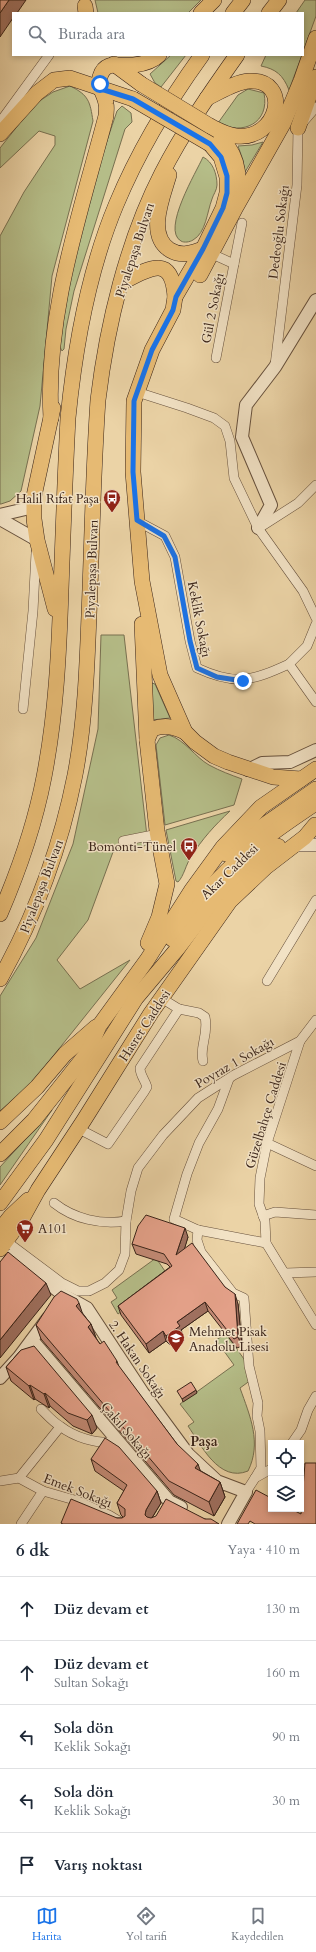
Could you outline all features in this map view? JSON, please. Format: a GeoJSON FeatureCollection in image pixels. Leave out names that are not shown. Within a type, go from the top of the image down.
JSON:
{"type":"FeatureCollection","features":[{"type":"Feature","properties":{"kind":"main road"},"geometry":{"type":"LineString","coordinates":[[202,12],[214,0]]}},
{"type":"Feature","properties":{"kind":"main road"},"geometry":{"type":"LineString","coordinates":[[234,12],[242,0]]}},
{"type":"Feature","properties":{"kind":"main road"},"geometry":{"type":"LineString","coordinates":[[270,12],[279,0]]}},
{"type":"Feature","properties":{"kind":"main road"},"geometry":{"type":"LineString","coordinates":[[147,960],[145,950],[160,917],[166,884],[158,834],[147,740],[142,624],[142,581],[133,472],[134,401],[152,350],[174,304],[236,207],[283,124],[301,81],[316,38]]}},
{"type":"Feature","properties":{"kind":"main road"},"geometry":{"type":"LineString","coordinates":[[110,59],[134,65],[148,62],[157,56]]}},
{"type":"Feature","properties":{"kind":"main road","name":"Piyalepaşa Bulvarı"},"geometry":{"type":"LineString","coordinates":[[0,914],[28,839],[44,777],[54,714],[60,619],[68,418],[76,354],[94,271],[116,206],[141,153],[178,88],[201,56]]}},
{"type":"Feature","properties":{"kind":"main road","name":"Piyalepaşa Bulvarı"},"geometry":{"type":"LineString","coordinates":[[0,979],[36,905],[57,846],[75,775],[80,742],[87,663],[98,400],[101,371],[121,283],[143,215],[162,173],[206,99],[235,56]]}},
{"type":"Feature","properties":{"kind":"main road"},"geometry":{"type":"LineString","coordinates":[[110,59],[141,84],[210,126],[230,135],[238,136],[255,134],[264,128],[272,118],[275,109],[276,97],[272,89],[262,82],[250,81],[242,82],[206,99]]}},
{"type":"Feature","properties":{"kind":"main road"},"geometry":{"type":"LineString","coordinates":[[51,418],[51,367],[55,330],[65,271],[78,213],[106,116],[106,104],[101,89],[100,77],[110,59]]}},
{"type":"Feature","properties":{"kind":"main road"},"geometry":{"type":"LineString","coordinates":[[298,128],[316,77]]}},
{"type":"Feature","properties":{"kind":"main road"},"geometry":{"type":"LineString","coordinates":[[0,134],[40,90],[54,80],[70,78],[133,99],[210,144],[224,165],[227,176],[227,193],[207,251]]}},
{"type":"Feature","properties":{"kind":"main road"},"geometry":{"type":"LineString","coordinates":[[210,126],[229,146],[234,157],[238,170],[239,188],[236,207]]}},
{"type":"Feature","properties":{"kind":"main road"},"geometry":{"type":"LineString","coordinates":[[176,148],[158,220],[158,231],[161,241],[167,248],[176,253],[187,255],[207,251]]}},
{"type":"Feature","properties":{"kind":"main road"},"geometry":{"type":"LineString","coordinates":[[121,283],[149,269],[164,269],[168,271],[172,277],[174,304]]}},
{"type":"Feature","properties":{"kind":"main road"},"geometry":{"type":"LineString","coordinates":[[60,619],[53,605],[37,540],[34,496],[58,390],[66,370],[76,354]]}},
{"type":"Feature","properties":{"kind":"main road"},"geometry":{"type":"LineString","coordinates":[[142,581],[160,675],[185,732]]}},
{"type":"Feature","properties":{"kind":"main road"},"geometry":{"type":"LineString","coordinates":[[147,740],[152,730],[161,726],[174,727],[185,732],[195,742],[214,756],[248,770],[273,777],[301,779]]}},
{"type":"Feature","properties":{"kind":"main road"},"geometry":{"type":"LineString","coordinates":[[0,1154],[26,1129],[88,1052],[99,1026],[147,960],[191,891],[223,847],[261,807],[316,769]]}},
{"type":"Feature","properties":{"kind":"main road","name":"Akar Caddesi"},"geometry":{"type":"LineString","coordinates":[[206,872],[245,838],[316,789]]}},
{"type":"Feature","properties":{"kind":"main road","name":"Akar Caddesi"},"geometry":{"type":"LineString","coordinates":[[136,998],[199,899],[215,881],[266,836],[316,803]]}},
{"type":"Feature","properties":{"kind":"main road"},"geometry":{"type":"LineString","coordinates":[[0,1203],[46,1140],[136,998],[174,953],[221,892],[237,876],[267,853],[316,824]]}},
{"type":"Feature","properties":{"kind":"main road","name":"Hasret Caddesi"},"geometry":{"type":"LineString","coordinates":[[5,1244],[11,1216],[38,1190],[79,1129],[161,998],[230,901],[266,867],[294,846],[316,824]]}},
{"type":"Feature","properties":{"kind":"main road"},"geometry":{"type":"LineString","coordinates":[[294,846],[316,845]]}},
{"type":"Feature","properties":{"kind":"main road"},"geometry":{"type":"LineString","coordinates":[[0,1122],[37,1087],[65,1054],[99,1026]]}},
{"type":"Feature","properties":{"kind":"street"},"geometry":{"type":"LineString","coordinates":[[0,122],[48,56]]}},
{"type":"Feature","properties":{"kind":"street"},"geometry":{"type":"LineString","coordinates":[[298,128],[316,107]]}},
{"type":"Feature","properties":{"kind":"street","name":"Dedeoğlu Sokağı"},"geometry":{"type":"LineString","coordinates":[[275,367],[297,186],[298,128]]}},
{"type":"Feature","properties":{"kind":"street","name":"Gül 2 Sokağı"},"geometry":{"type":"LineString","coordinates":[[216,358],[242,223]]}},
{"type":"Feature","properties":{"kind":"street","name":"Gül 2 Sokağı"},"geometry":{"type":"LineString","coordinates":[[207,251],[234,264]]}},
{"type":"Feature","properties":{"kind":"street"},"geometry":{"type":"LineString","coordinates":[[258,528],[271,505],[242,437],[246,405],[275,367],[316,300]]}},
{"type":"Feature","properties":{"kind":"street"},"geometry":{"type":"LineString","coordinates":[[137,392],[214,418],[225,426],[230,441],[234,478],[258,528],[303,591],[316,618]]}},
{"type":"Feature","properties":{"kind":"street"},"geometry":{"type":"LineString","coordinates":[[258,528],[298,504],[316,485]]}},
{"type":"Feature","properties":{"kind":"street"},"geometry":{"type":"LineString","coordinates":[[0,514],[34,507]]}},
{"type":"Feature","properties":{"kind":"street"},"geometry":{"type":"LineString","coordinates":[[0,519],[37,540],[34,611],[22,709]]}},
{"type":"Feature","properties":{"kind":"street","name":"Keklik Sokağı"},"geometry":{"type":"LineString","coordinates":[[137,520],[164,536],[175,557],[190,641],[197,668],[217,677],[243,681],[264,676],[289,664]]}},
{"type":"Feature","properties":{"kind":"street"},"geometry":{"type":"LineString","coordinates":[[316,624],[307,646],[289,664],[316,702]]}},
{"type":"Feature","properties":{"kind":"street"},"geometry":{"type":"LineString","coordinates":[[248,770],[262,763],[290,762],[316,750]]}},
{"type":"Feature","properties":{"kind":"street"},"geometry":{"type":"LineString","coordinates":[[123,841],[158,834]]}},
{"type":"Feature","properties":{"kind":"street"},"geometry":{"type":"LineString","coordinates":[[267,981],[316,900]]}},
{"type":"Feature","properties":{"kind":"street"},"geometry":{"type":"LineString","coordinates":[[161,998],[179,1009],[199,1013],[205,1017],[207,1027],[201,1055],[203,1061]]}},
{"type":"Feature","properties":{"kind":"street"},"geometry":{"type":"LineString","coordinates":[[79,1129],[108,1144],[147,1087],[140,1074],[140,1068],[179,1009]]}},
{"type":"Feature","properties":{"kind":"street","name":"Poyraz 1 Sokağı"},"geometry":{"type":"LineString","coordinates":[[5,1244],[62,1283],[78,1291],[89,1291],[105,1283],[119,1270],[125,1254],[126,1221],[131,1191],[138,1168],[147,1154],[176,1120],[198,1098],[229,1079],[300,1041],[314,1027]]}},
{"type":"Feature","properties":{"kind":"street","name":"Güzelbahçe Caddesi"},"geometry":{"type":"LineString","coordinates":[[300,1041],[267,1143],[260,1178],[259,1204],[265,1222],[266,1243],[316,1325]]}},
{"type":"Feature","properties":{"kind":"street"},"geometry":{"type":"LineString","coordinates":[[229,1079],[218,1109],[199,1143],[187,1174],[174,1219],[198,1230],[266,1243]]}},
{"type":"Feature","properties":{"kind":"street"},"geometry":{"type":"LineString","coordinates":[[267,1143],[316,1166]]}},
{"type":"Feature","properties":{"kind":"street"},"geometry":{"type":"LineString","coordinates":[[54,1203],[62,1209],[86,1219],[107,1222],[126,1221]]}},
{"type":"Feature","properties":{"kind":"street"},"geometry":{"type":"LineString","coordinates":[[263,1216],[275,1212],[316,1215]]}},
{"type":"Feature","properties":{"kind":"street"},"geometry":{"type":"LineString","coordinates":[[198,1230],[197,1240],[201,1252],[233,1293],[244,1298],[249,1366],[258,1403],[257,1416],[260,1431],[261,1468],[228,1524]]}},
{"type":"Feature","properties":{"kind":"street"},"geometry":{"type":"LineString","coordinates":[[4,1265],[5,1244]]}},
{"type":"Feature","properties":{"kind":"street","name":"2. Hakan Sokağı"},"geometry":{"type":"LineString","coordinates":[[5,1244],[62,1294],[87,1308],[143,1393],[188,1454],[217,1481],[246,1492]]}},
{"type":"Feature","properties":{"kind":"street"},"geometry":{"type":"LineString","coordinates":[[285,1273],[316,1272]]}},
{"type":"Feature","properties":{"kind":"street"},"geometry":{"type":"LineString","coordinates":[[0,1378],[32,1340],[62,1294]]}},
{"type":"Feature","properties":{"kind":"street","name":"Çakıl Sokağı"},"geometry":{"type":"LineString","coordinates":[[32,1340],[117,1441],[167,1504],[190,1512]]}},
{"type":"Feature","properties":{"kind":"street"},"geometry":{"type":"LineString","coordinates":[[294,1440],[301,1430],[308,1410],[316,1396]]}},
{"type":"Feature","properties":{"kind":"street"},"geometry":{"type":"LineString","coordinates":[[41,1409],[60,1426],[88,1439],[103,1443],[117,1441]]}},
{"type":"Feature","properties":{"kind":"street"},"geometry":{"type":"LineString","coordinates":[[0,1481],[19,1478],[60,1426]]}},
{"type":"Feature","properties":{"kind":"street"},"geometry":{"type":"LineString","coordinates":[[304,1468],[316,1469]]}},
{"type":"Feature","properties":{"kind":"street"},"geometry":{"type":"LineString","coordinates":[[255,1478],[268,1471]]}},
{"type":"Feature","properties":{"kind":"street","name":"Emek Sokağı"},"geometry":{"type":"LineString","coordinates":[[19,1478],[43,1491],[78,1501],[109,1515],[124,1524]]}},
{"type":"Feature","properties":{"kind":"street"},"geometry":{"type":"LineString","coordinates":[[21,1524],[43,1491]]}},
{"type":"Feature","properties":{"kind":"green space"},"geometry":{"type":"Polygon","coordinates":[[[95,0],[201,0],[189,12],[98,12],[95,0]]]}},
{"type":"Feature","properties":{"kind":"green space"},"geometry":{"type":"Polygon","coordinates":[[[305,0],[316,0],[316,16],[304,49],[304,12],[297,12],[305,0]]]}},
{"type":"Feature","properties":{"kind":"green space"},"geometry":{"type":"Polygon","coordinates":[[[170,56],[185,56],[161,87],[155,83],[150,74],[170,56]]]}},
{"type":"Feature","properties":{"kind":"green space"},"geometry":{"type":"Polygon","coordinates":[[[266,56],[302,56],[289,90],[284,80],[275,71],[261,66],[266,56]]]}},
{"type":"Feature","properties":{"kind":"green space"},"geometry":{"type":"Polygon","coordinates":[[[70,86],[85,96],[88,100],[93,121],[52,276],[40,406],[21,491],[10,501],[0,504],[0,236],[24,192],[55,145],[55,136],[39,131],[0,168],[0,148],[35,104],[53,92],[70,86]]]}},
{"type":"Feature","properties":{"kind":"green space"},"geometry":{"type":"Polygon","coordinates":[[[248,89],[264,93],[265,103],[263,112],[259,119],[253,124],[237,128],[227,127],[218,123],[238,95],[248,89]]]}},
{"type":"Feature","properties":{"kind":"green space"},"geometry":{"type":"Polygon","coordinates":[[[122,106],[131,113],[132,122],[125,129],[74,291],[66,329],[64,349],[62,351],[60,347],[64,317],[82,228],[107,140],[117,111],[122,106]]]}},
{"type":"Feature","properties":{"kind":"green space"},"geometry":{"type":"Polygon","coordinates":[[[263,142],[245,172],[238,146],[252,145],[263,142]]]}},
{"type":"Feature","properties":{"kind":"green space"},"geometry":{"type":"Polygon","coordinates":[[[203,157],[212,165],[214,169],[217,187],[210,204],[206,222],[201,232],[193,240],[184,242],[181,241],[176,235],[175,225],[182,200],[203,157]]]}},
{"type":"Feature","properties":{"kind":"green space"},"geometry":{"type":"Polygon","coordinates":[[[101,635],[124,635],[148,845],[113,852],[88,920],[57,960],[80,989],[130,960],[30,1085],[0,1111],[0,996],[36,938],[73,844],[98,729],[101,635]]]}},
{"type":"Feature","properties":{"kind":"green space"},"geometry":{"type":"Polygon","coordinates":[[[152,683],[155,684],[170,718],[152,720],[152,683]]]}},
{"type":"Feature","properties":{"kind":"green space"},"geometry":{"type":"Polygon","coordinates":[[[169,735],[175,737],[204,762],[221,771],[242,779],[234,805],[165,825],[156,745],[160,738],[169,735]]]}},
{"type":"Feature","properties":{"kind":"green space"},"geometry":{"type":"Polygon","coordinates":[[[230,811],[204,838],[189,860],[180,879],[178,882],[176,881],[166,830],[230,811]]]}},
{"type":"Feature","properties":{"kind":"green space"},"geometry":{"type":"Polygon","coordinates":[[[52,1110],[0,1185],[0,1167],[52,1110]]]}},
{"type":"Feature","properties":{"kind":"green space"},"geometry":{"type":"Polygon","coordinates":[[[156,1258],[169,1277],[118,1314],[111,1302],[117,1298],[112,1290],[156,1258]]]}},
{"type":"Feature","properties":{"kind":"green space"},"geometry":{"type":"Polygon","coordinates":[[[226,1334],[249,1366],[251,1380],[240,1388],[251,1419],[254,1450],[248,1471],[238,1473],[228,1472],[220,1467],[205,1452],[188,1426],[194,1422],[180,1404],[234,1365],[216,1340],[226,1334]]]}},
{"type":"Feature","properties":{"kind":"building"},"geometry":{"type":"Polygon","coordinates":[[[0,0],[9,0],[0,13],[0,0]]]}},
{"type":"Feature","properties":{"kind":"building"},"geometry":{"type":"Polygon","coordinates":[[[146,1215],[185,1228],[176,1255],[192,1243],[225,1287],[235,1294],[238,1337],[234,1339],[205,1302],[177,1322],[180,1326],[166,1336],[163,1331],[146,1344],[118,1306],[172,1266],[164,1254],[132,1244],[138,1226],[146,1215]]]}},
{"type":"Feature","properties":{"kind":"building"},"geometry":{"type":"Polygon","coordinates":[[[8,1252],[46,1283],[0,1340],[0,1262],[8,1252]]]}},
{"type":"Feature","properties":{"kind":"building"},"geometry":{"type":"Polygon","coordinates":[[[61,1291],[77,1299],[79,1303],[76,1306],[91,1324],[88,1327],[100,1344],[104,1341],[117,1361],[116,1362],[177,1444],[198,1464],[195,1468],[220,1482],[209,1502],[169,1481],[36,1325],[54,1297],[61,1291]]]}},
{"type":"Feature","properties":{"kind":"building"},"geometry":{"type":"Polygon","coordinates":[[[34,1346],[92,1415],[87,1420],[68,1413],[45,1393],[44,1394],[30,1385],[29,1386],[6,1367],[21,1350],[34,1346]]]}},
{"type":"Feature","properties":{"kind":"building"},"geometry":{"type":"Polygon","coordinates":[[[191,1382],[196,1390],[182,1399],[177,1391],[191,1382]]]}},
{"type":"Feature","properties":{"kind":"building"},"geometry":{"type":"Polygon","coordinates":[[[105,1438],[119,1447],[157,1491],[146,1510],[145,1515],[147,1517],[151,1518],[156,1516],[166,1499],[205,1519],[211,1519],[219,1524],[61,1523],[71,1499],[117,1518],[122,1518],[125,1516],[125,1509],[117,1503],[127,1485],[91,1459],[105,1438]]]}},
{"type":"Feature","properties":{"kind":"building"},"geometry":{"type":"Polygon","coordinates":[[[305,1463],[316,1463],[316,1524],[255,1524],[250,1521],[248,1524],[237,1524],[256,1490],[268,1496],[268,1512],[297,1512],[301,1514],[301,1512],[304,1512],[305,1463]]]}},
{"type":"Feature","properties":{"kind":"place","name":"Halil Rıfat Paşa"},"geometry":{"type":"Point","coordinates":[112,513]}},
{"type":"Feature","properties":{"kind":"place","name":"Bomonti-Tünel"},"geometry":{"type":"Point","coordinates":[189,861]}},
{"type":"Feature","properties":{"kind":"place","name":"A101"},"geometry":{"type":"Point","coordinates":[25,1243]}},
{"type":"Feature","properties":{"kind":"place","name":"Mehmet Pisak Anadolu Lisesi"},"geometry":{"type":"Point","coordinates":[176,1353]}},
{"type":"Feature","properties":{"kind":"district","name":"Paşa"},"geometry":{"type":"Point","coordinates":[204,1441]}},
{"type":"Feature","properties":{"kind":"route"},"geometry":{"type":"LineString","coordinates":[[100,84],[101,89],[133,99],[210,144],[221,157],[227,176],[227,193],[223,208],[203,249],[176,297],[173,310],[152,350],[134,401],[133,472],[137,520],[164,536],[175,557],[190,641],[197,668],[217,677],[243,681]]}}]}
